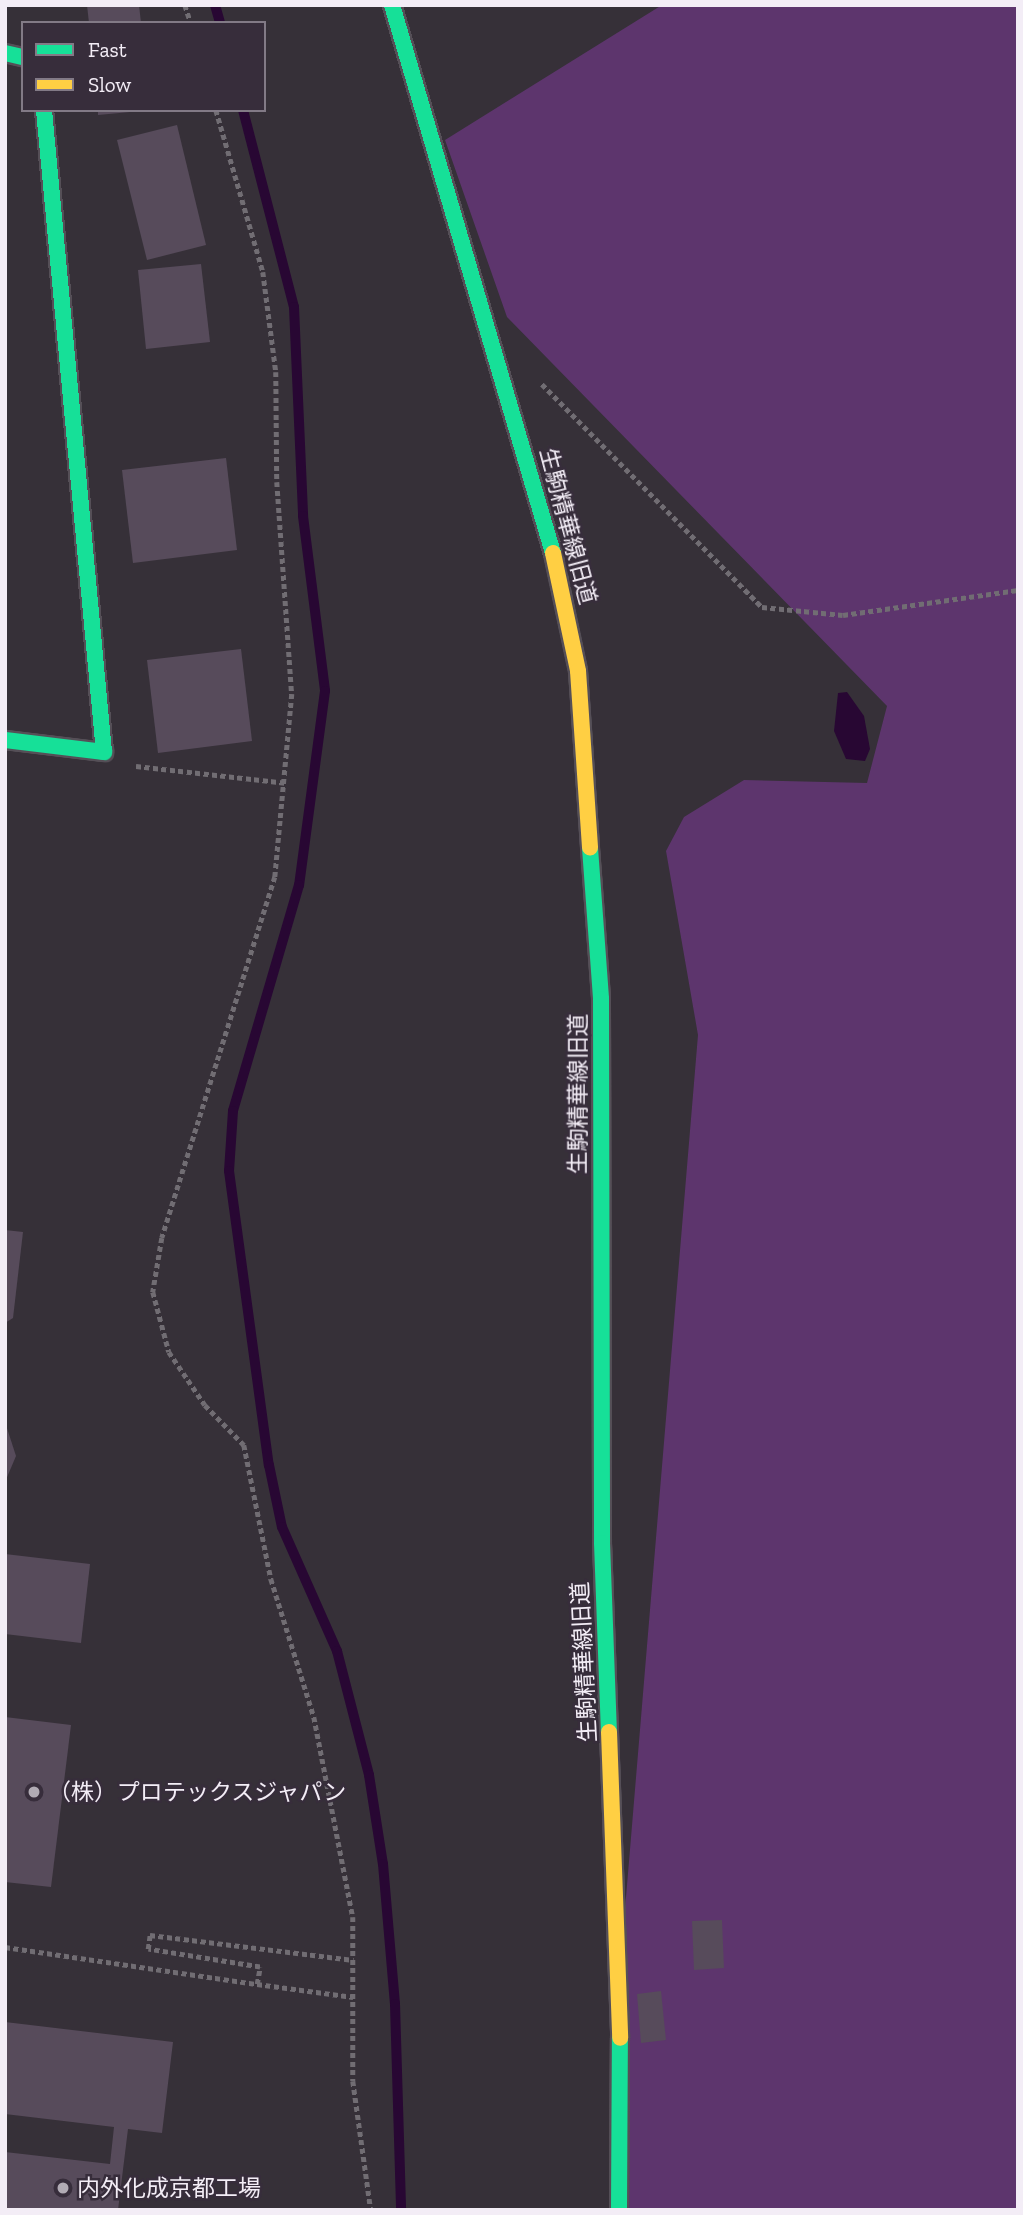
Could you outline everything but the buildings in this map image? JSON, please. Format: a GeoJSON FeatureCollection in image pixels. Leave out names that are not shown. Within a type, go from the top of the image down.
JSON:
{"type":"FeatureCollection","features":[{"type":"Feature","properties":{"kind":"street","name":"生駒精華線旧道"},"geometry":{"type":"LineString","coordinates":[[391,5],[543,516],[568,609],[578,671],[601,999],[602,1543],[621,2063],[620,2210]]}},
{"type":"Feature","properties":{"kind":"street"},"geometry":{"type":"LineString","coordinates":[[5,740],[104,752],[44,112]]}},
{"type":"Feature","properties":{"kind":"path"},"geometry":{"type":"LineString","coordinates":[[217,112],[263,272],[276,372],[277,482],[292,694],[287,783],[275,877],[162,1238],[153,1292],[169,1352],[205,1405],[244,1445],[271,1579],[314,1717],[353,1917],[353,2081],[371,2210]]}},
{"type":"Feature","properties":{"kind":"path"},"geometry":{"type":"LineString","coordinates":[[539,380],[762,607],[843,615],[1018,590]]}},
{"type":"Feature","properties":{"kind":"path"},"geometry":{"type":"LineString","coordinates":[[104,752],[121,764],[287,783]]}},
{"type":"Feature","properties":{"kind":"path"},"geometry":{"type":"LineString","coordinates":[[257,1984],[260,1967],[148,1949],[150,1935],[353,1960]]}},
{"type":"Feature","properties":{"kind":"path"},"geometry":{"type":"LineString","coordinates":[[5,1947],[105,1959],[353,1997]]}},
{"type":"Feature","properties":{"kind":"shaded area"},"geometry":{"type":"Polygon","coordinates":[[[662,5],[1018,5],[1018,2210],[627,2210],[614,2041],[698,1035],[666,851],[684,817],[744,780],[867,783],[887,706],[507,317],[445,140],[662,5]]]}},
{"type":"Feature","properties":{"kind":"shaded area"},"geometry":{"type":"Polygon","coordinates":[[[847,692],[864,716],[870,749],[865,761],[846,759],[834,731],[838,693],[847,692]]]}},
{"type":"Feature","properties":{"kind":"waterway"},"geometry":{"type":"LineString","coordinates":[[215,5],[219,21]]}},
{"type":"Feature","properties":{"kind":"waterway"},"geometry":{"type":"LineString","coordinates":[[244,112],[294,307],[303,516],[325,691],[299,885],[233,1111],[229,1171],[269,1465],[282,1527],[337,1651],[369,1775],[383,1864],[395,2004],[401,2210]]}},
{"type":"Feature","properties":{"kind":"traffic: fast"},"geometry":{"type":"LineString","coordinates":[[392,5],[553,553]]}},
{"type":"Feature","properties":{"kind":"traffic: fast"},"geometry":{"type":"LineString","coordinates":[[5,53],[21,57]]}},
{"type":"Feature","properties":{"kind":"traffic: fast"},"geometry":{"type":"LineString","coordinates":[[5,740],[104,752],[44,112]]}},
{"type":"Feature","properties":{"kind":"traffic: fast"},"geometry":{"type":"LineString","coordinates":[[590,848],[601,999],[602,1543],[609,1732]]}},
{"type":"Feature","properties":{"kind":"traffic: fast"},"geometry":{"type":"LineString","coordinates":[[619,2210],[620,2038]]}},
{"type":"Feature","properties":{"kind":"traffic: slow"},"geometry":{"type":"LineString","coordinates":[[553,553],[578,671],[590,848]]}},
{"type":"Feature","properties":{"kind":"traffic: slow"},"geometry":{"type":"LineString","coordinates":[[609,1732],[620,2038]]}},
{"type":"Feature","properties":{"kind":"place","name":"（株）プロテックスジャパン"},"geometry":{"type":"Point","coordinates":[34,1792]}},
{"type":"Feature","properties":{"kind":"place","name":"内外化成京都工場"},"geometry":{"type":"Point","coordinates":[63,2188]}}]}
